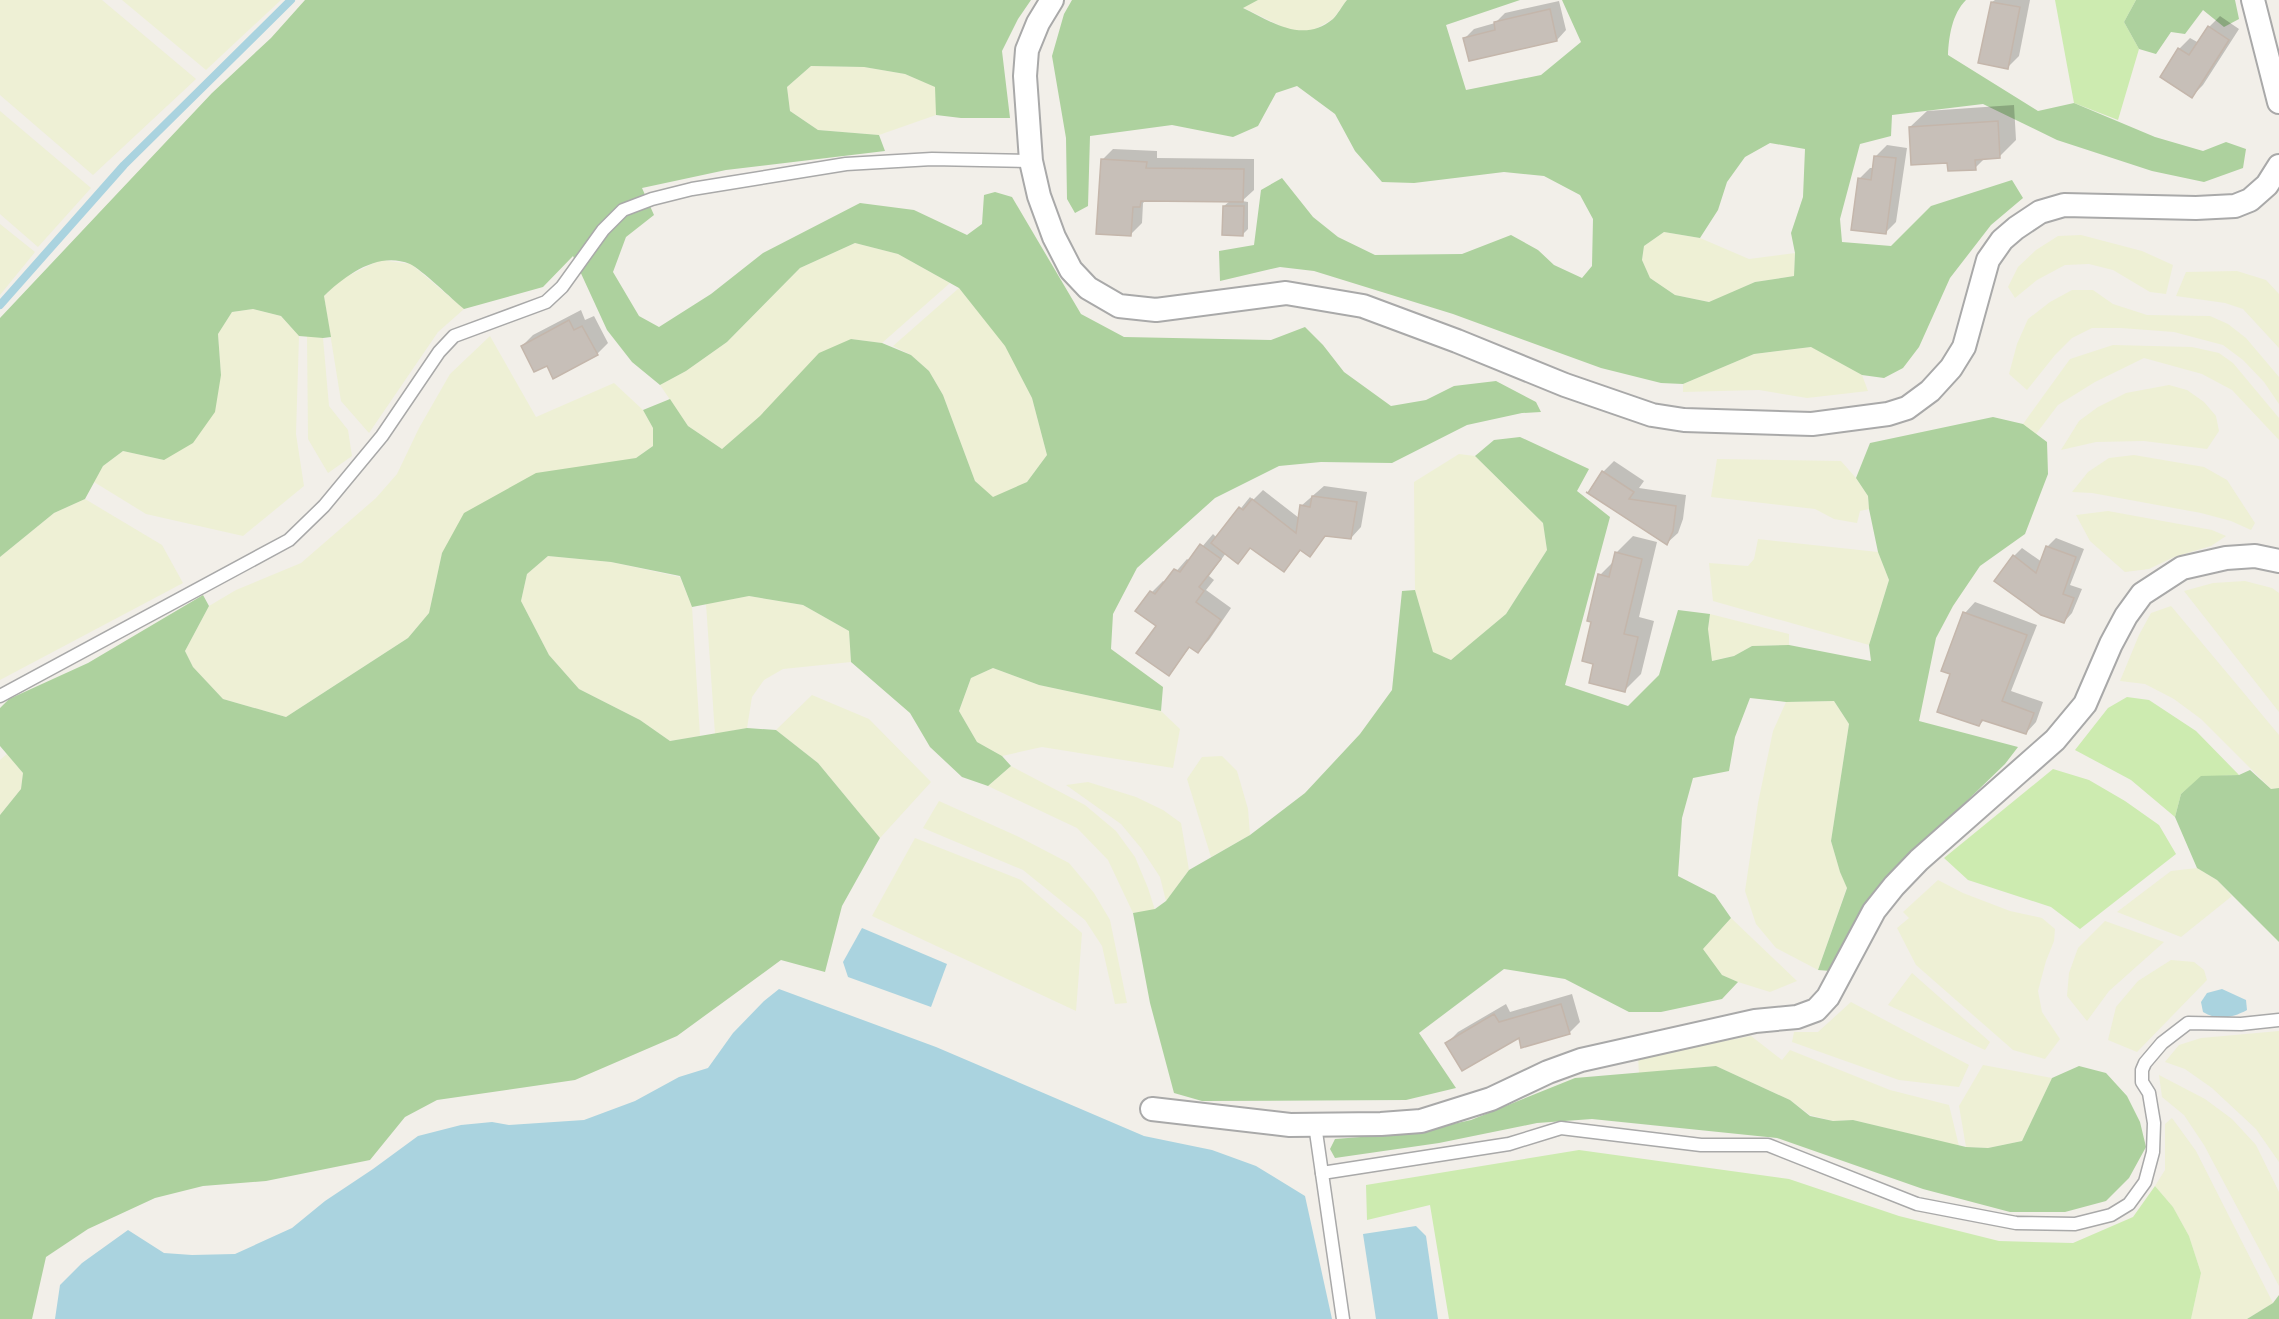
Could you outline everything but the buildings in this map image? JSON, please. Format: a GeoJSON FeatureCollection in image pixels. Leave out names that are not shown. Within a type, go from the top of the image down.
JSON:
{"type":"FeatureCollection","features":[{"type":"Feature","properties":{"kind":"street"},"geometry":{"type":"LineString","coordinates":[[1052,0],[1038,23],[1027,50],[1025,76],[1031,161],[1039,196],[1054,237],[1071,270],[1088,288],[1119,306],[1156,310],[1286,293],[1363,306],[1457,340],[1565,385],[1652,415],[1702,422],[1812,424],[1888,414],[1906,408],[1930,391],[1951,368],[1964,347],[1988,260],[2002,240],[2040,212],[2064,206],[2196,208],[2235,206],[2273,190],[2279,166]]}},
{"type":"Feature","properties":{"kind":"street"},"geometry":{"type":"LineString","coordinates":[[2253,0],[2279,102]]}},
{"type":"Feature","properties":{"kind":"street"},"geometry":{"type":"LineString","coordinates":[[1152,1109],[1290,1125],[1421,1121],[1491,1099],[1548,1072],[1581,1060],[1755,1021],[1797,1017],[1816,1010],[1828,997],[1874,911],[1894,886],[1919,860],[2055,740],[2085,704],[2121,625],[2142,594],[2182,568],[2226,558],[2255,556],[2279,561]]}},
{"type":"Feature","properties":{"kind":"lane"},"geometry":{"type":"LineString","coordinates":[[0,696],[289,540],[324,506],[382,436],[439,352],[454,336],[546,302],[562,287],[603,230],[622,210],[652,199],[692,189],[846,164],[932,159],[1031,161]]}},
{"type":"Feature","properties":{"kind":"lane"},"geometry":{"type":"LineString","coordinates":[[1322,1173],[1509,1144],[1561,1128],[1701,1145],[1768,1145],[1917,1204],[2016,1223],[2075,1224],[2111,1215],[2129,1204],[2145,1182],[2153,1152],[2154,1123],[2149,1093],[2142,1082],[2142,1070],[2162,1042],[2188,1023],[2231,1025],[2279,1020]]}},
{"type":"Feature","properties":{"kind":"lane"},"geometry":{"type":"LineString","coordinates":[[1316,1125],[1343,1319]]}},
{"type":"Feature","properties":{"kind":"green space"},"geometry":{"type":"Polygon","coordinates":[[[0,0],[102,0],[196,79],[93,175],[0,95],[0,0]]]}},
{"type":"Feature","properties":{"kind":"green space"},"geometry":{"type":"Polygon","coordinates":[[[122,0],[281,0],[206,70],[122,0]]]}},
{"type":"Feature","properties":{"kind":"green space"},"geometry":{"type":"Polygon","coordinates":[[[305,0],[1031,0],[1018,19],[1002,51],[1010,118],[961,118],[936,115],[935,87],[905,74],[864,67],[811,66],[787,87],[790,111],[818,130],[879,135],[885,151],[726,170],[642,188],[654,215],[626,237],[613,272],[639,316],[659,327],[711,294],[763,253],[860,203],[914,210],[967,235],[982,224],[984,195],[995,192],[1012,197],[1081,314],[1124,337],[1271,340],[1305,327],[1323,345],[1344,372],[1391,406],[1426,400],[1454,386],[1496,381],[1536,402],[1541,412],[1522,413],[1467,425],[1392,463],[1321,462],[1279,466],[1215,498],[1137,568],[1113,614],[1111,649],[1163,687],[1161,711],[1039,685],[993,668],[971,678],[959,711],[977,742],[1002,756],[1011,766],[988,786],[962,777],[930,747],[910,713],[851,662],[849,631],[803,605],[749,596],[692,607],[680,576],[611,562],[548,556],[527,574],[521,601],[549,655],[579,689],[640,720],[670,741],[747,728],[776,730],[818,763],[880,838],[842,906],[825,972],[781,960],[677,1036],[575,1080],[437,1100],[405,1117],[370,1160],[266,1181],[203,1186],[155,1198],[88,1229],[46,1257],[32,1319],[0,1319],[0,815],[21,789],[23,773],[0,746],[0,708],[9,699],[88,663],[203,595],[209,606],[185,651],[193,667],[223,699],[286,717],[408,638],[429,613],[442,553],[464,513],[536,473],[636,458],[653,446],[653,428],[643,410],[670,399],[688,426],[722,449],[760,416],[819,353],[851,339],[882,343],[911,355],[929,371],[943,395],[975,481],[993,497],[1027,482],[1047,455],[1032,398],[1005,346],[959,288],[898,254],[855,243],[800,268],[727,342],[686,371],[660,385],[632,362],[607,330],[573,256],[543,287],[464,309],[415,267],[398,261],[386,261],[363,267],[352,273],[324,296],[331,337],[299,336],[281,316],[253,309],[232,312],[218,334],[221,375],[215,412],[193,443],[164,460],[123,451],[103,466],[85,499],[54,513],[0,557],[0,318],[212,93],[271,38],[305,0]]]}},
{"type":"Feature","properties":{"kind":"green space"},"geometry":{"type":"Polygon","coordinates":[[[1072,0],[1258,0],[1243,8],[1288,28],[1310,30],[1333,19],[1347,0],[1520,0],[1446,25],[1466,90],[1541,75],[1581,42],[1562,0],[1966,0],[1954,19],[1948,55],[2038,111],[2074,103],[2155,137],[2203,151],[2226,142],[2246,149],[2243,168],[2204,182],[2152,171],[2057,140],[1983,104],[1892,115],[1891,136],[1860,144],[1840,219],[1842,242],[1891,246],[1931,206],[2012,180],[2023,198],[1991,225],[1950,278],[1919,347],[1903,368],[1884,378],[1862,375],[1811,347],[1754,354],[1683,384],[1661,383],[1601,368],[1453,314],[1314,271],[1280,267],[1220,281],[1219,251],[1254,245],[1261,190],[1282,178],[1313,217],[1338,237],[1375,255],[1462,254],[1511,235],[1538,250],[1554,265],[1582,278],[1592,266],[1593,219],[1580,195],[1544,176],[1504,172],[1414,183],[1382,182],[1355,151],[1335,114],[1297,86],[1276,93],[1258,126],[1233,137],[1172,125],[1090,136],[1088,206],[1075,213],[1067,199],[1066,138],[1052,56],[1064,14],[1072,0]],[[1770,143],[1745,157],[1727,182],[1718,210],[1700,238],[1664,232],[1644,246],[1642,260],[1650,278],[1675,295],[1709,302],[1755,282],[1794,276],[1795,253],[1791,233],[1803,197],[1805,149],[1770,143]]]}},
{"type":"Feature","properties":{"kind":"green space"},"geometry":{"type":"Polygon","coordinates":[[[1258,0],[1347,0],[1333,19],[1310,32],[1287,29],[1242,7],[1258,0]]]}},
{"type":"Feature","properties":{"kind":"green space"},"geometry":{"type":"Polygon","coordinates":[[[2055,0],[2136,0],[2124,22],[2139,49],[2118,120],[2074,103],[2055,0]]]}},
{"type":"Feature","properties":{"kind":"green space"},"geometry":{"type":"Polygon","coordinates":[[[2136,0],[2235,0],[2239,19],[2224,27],[2203,10],[2185,34],[2171,32],[2156,54],[2139,49],[2124,22],[2136,0]]]}},
{"type":"Feature","properties":{"kind":"green space"},"geometry":{"type":"Polygon","coordinates":[[[811,66],[864,67],[905,74],[936,87],[936,115],[879,135],[818,130],[790,111],[787,87],[811,66]]]}},
{"type":"Feature","properties":{"kind":"green space"},"geometry":{"type":"Polygon","coordinates":[[[0,111],[91,188],[38,247],[0,214],[0,111]]]}},
{"type":"Feature","properties":{"kind":"green space"},"geometry":{"type":"Polygon","coordinates":[[[0,224],[35,252],[0,295],[0,224]]]}},
{"type":"Feature","properties":{"kind":"green space"},"geometry":{"type":"Polygon","coordinates":[[[1664,232],[1700,238],[1749,259],[1795,253],[1794,276],[1755,282],[1710,302],[1675,295],[1650,278],[1642,260],[1644,246],[1664,232]]]}},
{"type":"Feature","properties":{"kind":"green space"},"geometry":{"type":"Polygon","coordinates":[[[2081,235],[2142,251],[2173,265],[2166,294],[2150,292],[2113,270],[2089,264],[2065,265],[2037,280],[2015,298],[2008,287],[2018,267],[2036,250],[2058,236],[2081,235]]]}},
{"type":"Feature","properties":{"kind":"green space"},"geometry":{"type":"Polygon","coordinates":[[[855,243],[898,254],[950,283],[882,343],[851,339],[722,449],[688,426],[660,385],[686,371],[727,342],[800,268],[855,243]]]}},
{"type":"Feature","properties":{"kind":"green space"},"geometry":{"type":"Polygon","coordinates":[[[380,260],[411,264],[464,309],[438,332],[369,433],[341,401],[324,296],[342,279],[380,260]]]}},
{"type":"Feature","properties":{"kind":"green space"},"geometry":{"type":"Polygon","coordinates":[[[2237,271],[2266,280],[2279,294],[2279,348],[2243,309],[2225,303],[2176,296],[2186,272],[2237,271]]]}},
{"type":"Feature","properties":{"kind":"green space"},"geometry":{"type":"Polygon","coordinates":[[[959,288],[1006,346],[1032,398],[1047,455],[1027,482],[993,498],[975,481],[943,395],[929,371],[911,355],[893,346],[959,288]]]}},
{"type":"Feature","properties":{"kind":"green space"},"geometry":{"type":"Polygon","coordinates":[[[2072,290],[2093,290],[2113,304],[2147,315],[2210,316],[2228,324],[2246,338],[2279,377],[2279,404],[2264,382],[2243,360],[2223,345],[2174,332],[2121,328],[2092,328],[2072,338],[2027,390],[2009,374],[2017,344],[2028,319],[2050,302],[2072,290]]]}},
{"type":"Feature","properties":{"kind":"green space"},"geometry":{"type":"Polygon","coordinates":[[[253,309],[281,316],[299,336],[296,434],[304,486],[243,536],[146,514],[94,482],[103,466],[123,451],[164,460],[221,375],[218,334],[232,312],[253,309]]]}},
{"type":"Feature","properties":{"kind":"green space"},"geometry":{"type":"Polygon","coordinates":[[[307,336],[323,338],[329,406],[348,430],[352,456],[328,473],[308,439],[307,336]]]}},
{"type":"Feature","properties":{"kind":"green space"},"geometry":{"type":"Polygon","coordinates":[[[490,336],[536,417],[614,383],[643,410],[653,428],[653,446],[636,458],[442,553],[429,613],[408,638],[286,717],[223,699],[193,667],[185,651],[209,606],[236,590],[301,563],[376,498],[397,474],[419,428],[450,374],[490,336]]]}},
{"type":"Feature","properties":{"kind":"green space"},"geometry":{"type":"Polygon","coordinates":[[[2113,345],[2192,347],[2219,353],[2233,363],[2279,418],[2279,440],[2232,390],[2202,374],[2144,358],[2095,382],[2058,405],[2036,434],[2023,424],[2070,359],[2113,345]]]}},
{"type":"Feature","properties":{"kind":"green space"},"geometry":{"type":"Polygon","coordinates":[[[1812,347],[1862,375],[1868,391],[1807,398],[1759,390],[1683,392],[1683,384],[1754,354],[1812,347]]]}},
{"type":"Feature","properties":{"kind":"green space"},"geometry":{"type":"Polygon","coordinates":[[[2169,385],[2187,390],[2204,402],[2216,416],[2219,431],[2207,449],[2144,441],[2096,442],[2061,450],[2079,421],[2098,407],[2126,393],[2169,385]]]}},
{"type":"Feature","properties":{"kind":"green space"},"geometry":{"type":"Polygon","coordinates":[[[1993,417],[2023,424],[2047,442],[2048,474],[2025,534],[1980,566],[1953,606],[1936,638],[1919,721],[2018,747],[2005,764],[1881,884],[1831,971],[1818,970],[1847,888],[1831,841],[1849,724],[1834,701],[1786,702],[1750,698],[1735,737],[1729,771],[1693,778],[1682,818],[1678,876],[1715,895],[1731,918],[1703,949],[1722,975],[1738,982],[1722,999],[1661,1012],[1629,1012],[1565,979],[1504,969],[1419,1033],[1456,1088],[1406,1100],[1202,1101],[1174,1093],[1150,1003],[1133,913],[1155,909],[1166,901],[1189,870],[1250,835],[1305,793],[1360,734],[1392,690],[1402,591],[1415,590],[1433,652],[1451,660],[1506,614],[1547,550],[1543,523],[1475,456],[1494,440],[1520,437],[1589,469],[1577,491],[1610,517],[1565,685],[1628,706],[1659,675],[1678,610],[1710,614],[1708,629],[1712,661],[1734,656],[1752,646],[1789,645],[1871,661],[1869,645],[1889,580],[1878,552],[1868,496],[1856,478],[1870,443],[1993,417]]]}},
{"type":"Feature","properties":{"kind":"green space"},"geometry":{"type":"Polygon","coordinates":[[[1459,454],[1475,456],[1543,523],[1547,550],[1506,614],[1452,660],[1433,653],[1415,590],[1414,482],[1459,454]]]}},
{"type":"Feature","properties":{"kind":"green space"},"geometry":{"type":"Polygon","coordinates":[[[2134,455],[2204,467],[2227,480],[2255,523],[2251,530],[2231,521],[2201,513],[2092,493],[2072,492],[2088,472],[2109,458],[2134,455]]]}},
{"type":"Feature","properties":{"kind":"green space"},"geometry":{"type":"Polygon","coordinates":[[[1717,459],[1841,461],[1868,496],[1869,509],[1860,511],[1857,523],[1834,519],[1815,509],[1711,497],[1717,459]]]}},
{"type":"Feature","properties":{"kind":"green space"},"geometry":{"type":"Polygon","coordinates":[[[85,499],[162,545],[183,583],[0,680],[0,557],[54,513],[85,499]]]}},
{"type":"Feature","properties":{"kind":"green space"},"geometry":{"type":"Polygon","coordinates":[[[2108,511],[2212,530],[2226,536],[2211,546],[2174,557],[2149,569],[2125,572],[2090,541],[2076,515],[2108,511]]]}},
{"type":"Feature","properties":{"kind":"green space"},"geometry":{"type":"Polygon","coordinates":[[[1758,539],[1878,552],[1889,580],[1869,645],[1713,601],[1709,563],[1748,566],[1754,559],[1758,539]]]}},
{"type":"Feature","properties":{"kind":"green space"},"geometry":{"type":"Polygon","coordinates":[[[548,556],[611,562],[680,577],[692,607],[700,736],[670,741],[640,720],[579,689],[549,655],[521,601],[527,574],[548,556]]]}},
{"type":"Feature","properties":{"kind":"green space"},"geometry":{"type":"Polygon","coordinates":[[[2245,581],[2272,588],[2279,593],[2279,712],[2184,591],[2213,583],[2245,581]]]}},
{"type":"Feature","properties":{"kind":"green space"},"geometry":{"type":"Polygon","coordinates":[[[749,596],[803,605],[849,631],[851,662],[783,669],[764,680],[752,697],[747,728],[715,734],[706,604],[749,596]]]}},
{"type":"Feature","properties":{"kind":"green space"},"geometry":{"type":"Polygon","coordinates":[[[2171,606],[2279,735],[2279,788],[2271,789],[2201,719],[2174,699],[2145,684],[2120,681],[2151,613],[2171,606]]]}},
{"type":"Feature","properties":{"kind":"green space"},"geometry":{"type":"Polygon","coordinates":[[[1710,614],[1789,634],[1789,645],[1752,646],[1734,656],[1711,661],[1708,629],[1710,614]]]}},
{"type":"Feature","properties":{"kind":"green space"},"geometry":{"type":"Polygon","coordinates":[[[993,668],[1039,685],[1161,711],[1180,729],[1173,768],[1042,747],[1002,756],[977,742],[959,711],[971,678],[993,668]]]}},
{"type":"Feature","properties":{"kind":"green space"},"geometry":{"type":"Polygon","coordinates":[[[812,695],[869,719],[931,782],[880,838],[818,763],[776,730],[812,695]]]}},
{"type":"Feature","properties":{"kind":"green space"},"geometry":{"type":"Polygon","coordinates":[[[2127,697],[2149,700],[2196,731],[2239,775],[2201,777],[2181,794],[2175,817],[2131,780],[2075,750],[2108,708],[2127,697]]]}},
{"type":"Feature","properties":{"kind":"green space"},"geometry":{"type":"Polygon","coordinates":[[[1834,701],[1849,724],[1831,841],[1847,887],[1818,970],[1776,948],[1756,924],[1745,891],[1758,803],[1773,731],[1786,702],[1834,701]]]}},
{"type":"Feature","properties":{"kind":"green space"},"geometry":{"type":"Polygon","coordinates":[[[7,754],[23,773],[21,789],[0,815],[0,760],[7,754]]]}},
{"type":"Feature","properties":{"kind":"green space"},"geometry":{"type":"Polygon","coordinates":[[[1222,756],[1237,771],[1248,809],[1250,835],[1211,857],[1187,779],[1202,757],[1222,756]]]}},
{"type":"Feature","properties":{"kind":"green space"},"geometry":{"type":"Polygon","coordinates":[[[1011,766],[1085,805],[1116,831],[1135,857],[1155,910],[1133,913],[1108,860],[1077,828],[988,786],[1011,766]]]}},
{"type":"Feature","properties":{"kind":"green space"},"geometry":{"type":"Polygon","coordinates":[[[2053,769],[2089,780],[2125,801],[2159,825],[2176,854],[2080,929],[2051,907],[1968,880],[1944,858],[2053,769]]]}},
{"type":"Feature","properties":{"kind":"green space"},"geometry":{"type":"Polygon","coordinates":[[[2250,770],[2271,789],[2279,788],[2279,942],[2217,880],[2197,868],[2175,817],[2181,794],[2201,776],[2239,775],[2250,770]]]}},
{"type":"Feature","properties":{"kind":"green space"},"geometry":{"type":"Polygon","coordinates":[[[1088,782],[1136,797],[1163,810],[1181,823],[1189,870],[1166,901],[1160,877],[1141,848],[1121,824],[1066,785],[1088,782]]]}},
{"type":"Feature","properties":{"kind":"green space"},"geometry":{"type":"Polygon","coordinates":[[[939,801],[1019,837],[1069,863],[1094,893],[1110,920],[1127,1003],[1115,1004],[1102,946],[1085,920],[1023,870],[923,828],[939,801]]]}},
{"type":"Feature","properties":{"kind":"green space"},"geometry":{"type":"Polygon","coordinates":[[[915,838],[1021,880],[1082,933],[1076,1011],[872,916],[915,838]]]}},
{"type":"Feature","properties":{"kind":"green space"},"geometry":{"type":"Polygon","coordinates":[[[2197,868],[2217,880],[2232,896],[2181,937],[2117,912],[2171,871],[2197,868]]]}},
{"type":"Feature","properties":{"kind":"green space"},"geometry":{"type":"Polygon","coordinates":[[[1938,880],[1963,893],[2010,911],[2042,918],[2055,929],[2054,941],[2038,991],[2042,1012],[2060,1039],[2045,1059],[2013,1050],[1916,965],[1897,928],[1909,918],[1903,912],[1938,880]]]}},
{"type":"Feature","properties":{"kind":"green space"},"geometry":{"type":"Polygon","coordinates":[[[1731,918],[1797,981],[1770,992],[1722,975],[1703,949],[1731,918]]]}},
{"type":"Feature","properties":{"kind":"green space"},"geometry":{"type":"Polygon","coordinates":[[[2105,921],[2164,942],[2109,991],[2087,1021],[2067,996],[2069,973],[2078,948],[2105,921]]]}},
{"type":"Feature","properties":{"kind":"green space"},"geometry":{"type":"Polygon","coordinates":[[[2171,960],[2194,962],[2204,970],[2207,980],[2137,1052],[2108,1040],[2116,1007],[2138,981],[2171,960]]]}},
{"type":"Feature","properties":{"kind":"green space"},"geometry":{"type":"Polygon","coordinates":[[[1912,973],[1990,1042],[1985,1050],[1888,1005],[1912,973]]]}},
{"type":"Feature","properties":{"kind":"green space"},"geometry":{"type":"Polygon","coordinates":[[[1851,1002],[1969,1065],[1959,1087],[1899,1080],[1792,1042],[1794,1032],[1818,1032],[1851,1002]]]}},
{"type":"Feature","properties":{"kind":"green space"},"geometry":{"type":"Polygon","coordinates":[[[2279,1031],[2279,1162],[2256,1129],[2212,1088],[2185,1069],[2165,1062],[2179,1045],[2201,1038],[2279,1031]]]}},
{"type":"Feature","properties":{"kind":"green space"},"geometry":{"type":"Polygon","coordinates":[[[1751,1036],[1782,1060],[1790,1050],[1890,1090],[1949,1105],[1959,1146],[1853,1120],[1833,1121],[1810,1115],[1790,1100],[1716,1066],[1639,1073],[1638,1057],[1751,1036]]]}},
{"type":"Feature","properties":{"kind":"green space"},"geometry":{"type":"Polygon","coordinates":[[[1983,1065],[2052,1078],[2022,1141],[1988,1148],[1966,1147],[1959,1106],[1983,1065]]]}},
{"type":"Feature","properties":{"kind":"green space"},"geometry":{"type":"Polygon","coordinates":[[[1716,1066],[1790,1100],[1810,1116],[1833,1121],[1853,1120],[1966,1147],[1988,1148],[2022,1141],[2052,1078],[2079,1066],[2106,1073],[2127,1096],[2140,1122],[2146,1147],[2129,1178],[2106,1201],[2065,1212],[2010,1212],[1923,1189],[1777,1138],[1592,1119],[1537,1123],[1439,1143],[1335,1158],[1330,1149],[1335,1139],[1412,1133],[1471,1120],[1575,1078],[1716,1066]]]}},
{"type":"Feature","properties":{"kind":"green space"},"geometry":{"type":"Polygon","coordinates":[[[2159,1075],[2205,1099],[2232,1119],[2256,1145],[2279,1192],[2279,1286],[2204,1145],[2184,1115],[2162,1097],[2159,1075]]]}},
{"type":"Feature","properties":{"kind":"green space"},"geometry":{"type":"Polygon","coordinates":[[[2172,1118],[2196,1151],[2273,1303],[2247,1319],[2191,1319],[2201,1273],[2189,1236],[2173,1207],[2155,1186],[2165,1170],[2165,1124],[2172,1118]]]}},
{"type":"Feature","properties":{"kind":"green space"},"geometry":{"type":"Polygon","coordinates":[[[1579,1150],[1789,1179],[1899,1216],[1999,1241],[2073,1243],[2133,1217],[2155,1186],[2173,1207],[2189,1236],[2201,1273],[2191,1319],[1449,1319],[1430,1205],[1367,1220],[1366,1185],[1579,1150]]]}},
{"type":"Feature","properties":{"kind":"green space"},"geometry":{"type":"Polygon","coordinates":[[[2279,1295],[2279,1319],[2247,1319],[2273,1303],[2279,1295]]]}},
{"type":"Feature","properties":{"kind":"water"},"geometry":{"type":"Polygon","coordinates":[[[862,928],[947,964],[931,1007],[848,977],[843,962],[862,928]]]}},
{"type":"Feature","properties":{"kind":"water"},"geometry":{"type":"Polygon","coordinates":[[[779,989],[936,1047],[1144,1136],[1212,1150],[1256,1166],[1305,1196],[1332,1319],[55,1319],[60,1285],[82,1263],[128,1230],[164,1253],[235,1254],[292,1228],[325,1201],[418,1136],[461,1125],[492,1122],[509,1125],[584,1120],[635,1101],[679,1077],[708,1068],[733,1033],[779,989]]]}},
{"type":"Feature","properties":{"kind":"water"},"geometry":{"type":"Polygon","coordinates":[[[2222,989],[2246,1000],[2247,1010],[2225,1017],[2214,1017],[2203,1012],[2201,1002],[2207,993],[2222,989]]]}},
{"type":"Feature","properties":{"kind":"water"},"geometry":{"type":"Polygon","coordinates":[[[1416,1226],[1426,1236],[1438,1319],[1376,1319],[1363,1234],[1416,1226]]]}},
{"type":"Feature","properties":{"kind":"waterway"},"geometry":{"type":"LineString","coordinates":[[0,305],[124,165],[291,0]]}}]}
